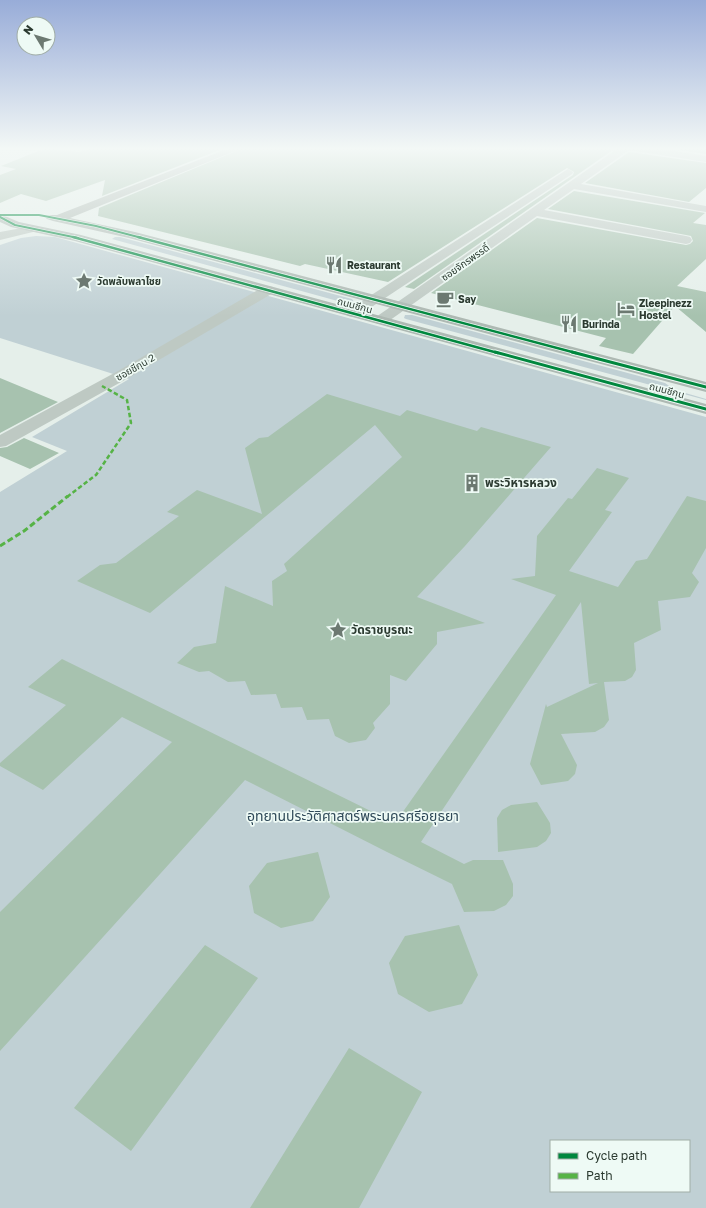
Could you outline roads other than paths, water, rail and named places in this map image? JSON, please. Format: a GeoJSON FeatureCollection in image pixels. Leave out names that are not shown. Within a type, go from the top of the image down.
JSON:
{"type":"FeatureCollection","features":[{"type":"Feature","properties":{"kind":"main road"},"geometry":{"type":"LineString","coordinates":[[15,225],[69,203]]}},
{"type":"Feature","properties":{"kind":"main road"},"geometry":{"type":"LineString","coordinates":[[33,228],[98,203]]}},
{"type":"Feature","properties":{"kind":"main road","name":"ถนนชีกุน"},"geometry":{"type":"LineString","coordinates":[[0,216],[39,215],[131,235],[706,387]]}},
{"type":"Feature","properties":{"kind":"main road","name":"ถนนชีกุน"},"geometry":{"type":"LineString","coordinates":[[0,216],[15,225],[77,238],[706,409]]}},
{"type":"Feature","properties":{"kind":"street","name":"ซอยจักรพรรดิ์"},"geometry":{"type":"LineString","coordinates":[[353,313],[519,203]]}},
{"type":"Feature","properties":{"kind":"street","name":"ซอยจักรพรรดิ์"},"geometry":{"type":"LineString","coordinates":[[380,320],[548,203]]}},
{"type":"Feature","properties":{"kind":"street"},"geometry":{"type":"LineString","coordinates":[[678,203],[706,208]]}},
{"type":"Feature","properties":{"kind":"street"},"geometry":{"type":"LineString","coordinates":[[535,212],[686,240]]}},
{"type":"Feature","properties":{"kind":"street"},"geometry":{"type":"LineString","coordinates":[[489,223],[513,228]]}},
{"type":"Feature","properties":{"kind":"street"},"geometry":{"type":"LineString","coordinates":[[0,235],[15,225]]}},
{"type":"Feature","properties":{"kind":"street"},"geometry":{"type":"LineString","coordinates":[[0,235],[33,228]]}},
{"type":"Feature","properties":{"kind":"street","name":"ซอยชีกุน 2"},"geometry":{"type":"LineString","coordinates":[[0,442],[124,374],[268,290]]}},
{"type":"Feature","properties":{"kind":"place","name":"Restaurant"},"geometry":{"type":"Point","coordinates":[334,265]}},
{"type":"Feature","properties":{"kind":"place","name":"วัดพลับพลาไชย"},"geometry":{"type":"Point","coordinates":[84,281]}},
{"type":"Feature","properties":{"kind":"place","name":"Say"},"geometry":{"type":"Point","coordinates":[445,299]}},
{"type":"Feature","properties":{"kind":"place","name":"Zleepinezz Hostel"},"geometry":{"type":"Point","coordinates":[626,309]}},
{"type":"Feature","properties":{"kind":"place","name":"Burinda"},"geometry":{"type":"Point","coordinates":[569,324]}},
{"type":"Feature","properties":{"kind":"place","name":"พระวิหารหลวง"},"geometry":{"type":"Point","coordinates":[472,483]}},
{"type":"Feature","properties":{"kind":"place","name":"วัดราชบูรณะ"},"geometry":{"type":"Point","coordinates":[338,630]}},
{"type":"Feature","properties":{"kind":"park label","name":"อุทยานประวัติศาสตร์พระนครศรีอยุธยา"},"geometry":{"type":"Point","coordinates":[353,816]}}]}
